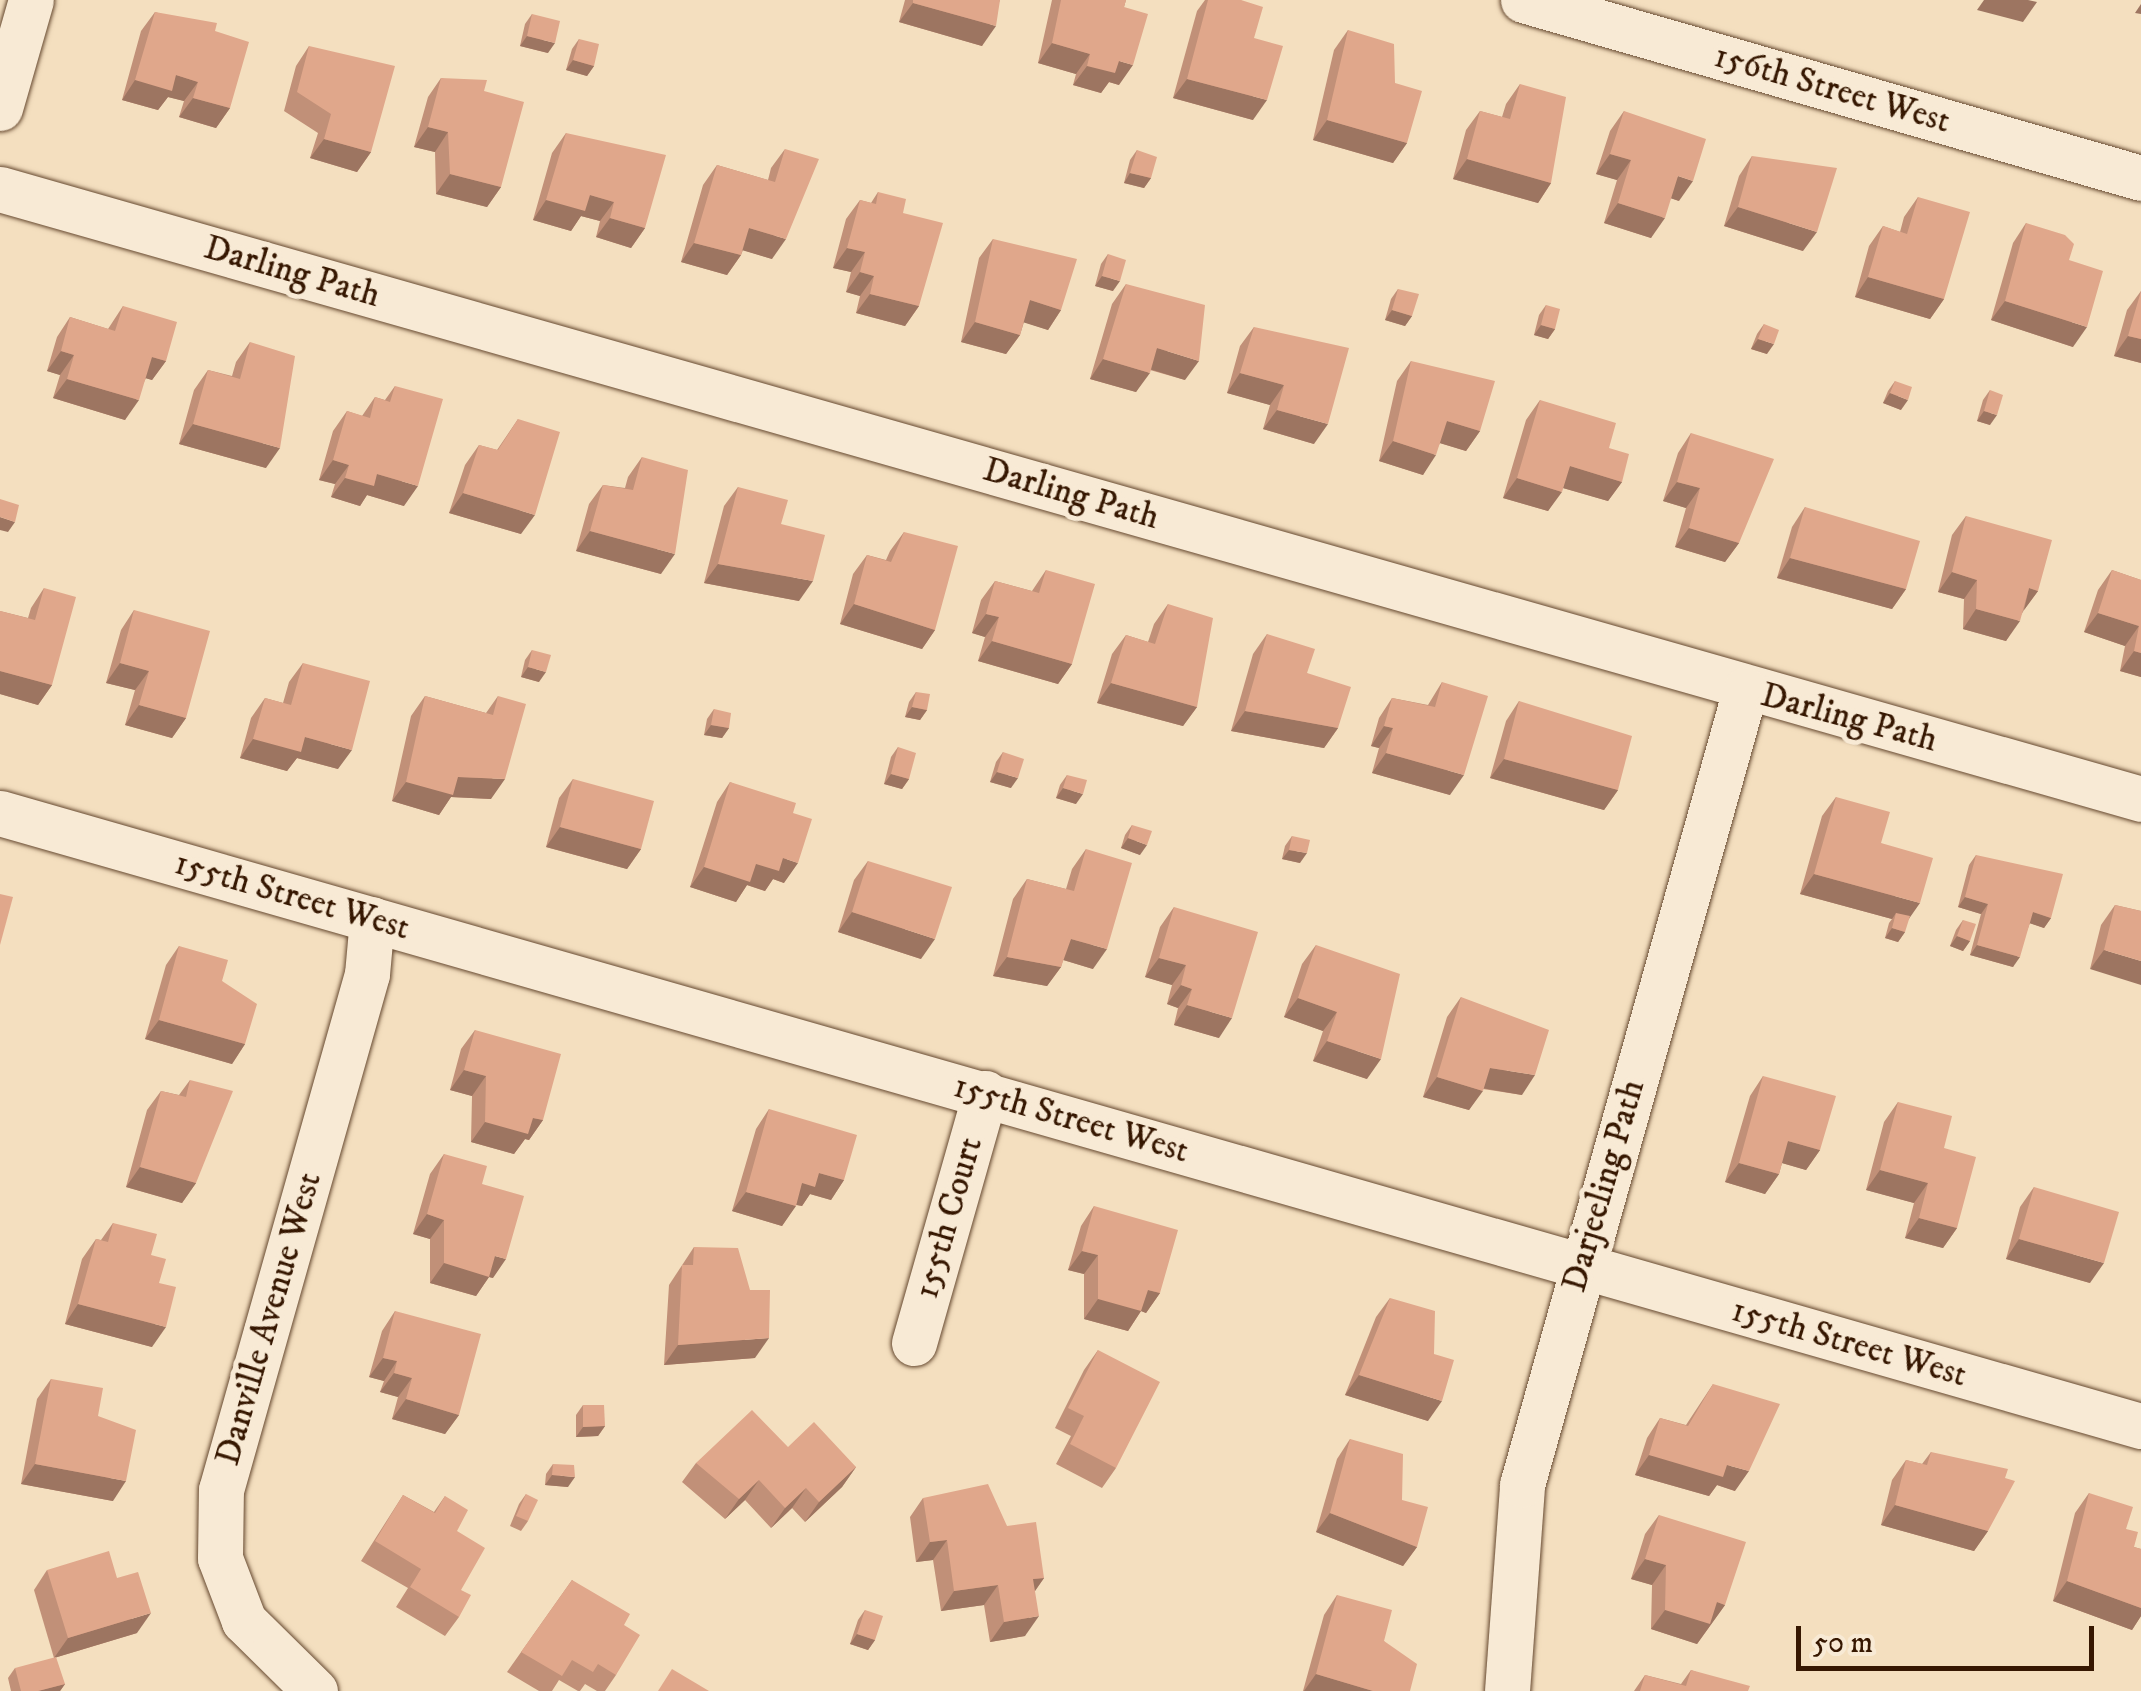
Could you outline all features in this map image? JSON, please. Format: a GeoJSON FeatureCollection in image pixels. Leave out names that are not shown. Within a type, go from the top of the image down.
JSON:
{"type":"FeatureCollection","features":[{"type":"Feature","properties":{"kind":"street"},"geometry":{"type":"LineString","coordinates":[[0,108],[31,0]]}},
{"type":"Feature","properties":{"kind":"street","name":"156th Street West"},"geometry":{"type":"LineString","coordinates":[[1523,0],[2141,178]]}},
{"type":"Feature","properties":{"kind":"street","name":"Darling Path"},"geometry":{"type":"LineString","coordinates":[[0,189],[1746,690],[2141,799]]}},
{"type":"Feature","properties":{"kind":"street","name":"Darjeeling Path"},"geometry":{"type":"LineString","coordinates":[[1507,1691],[1522,1485],[1580,1266],[1746,690]]}},
{"type":"Feature","properties":{"kind":"street","name":"155th Street West"},"geometry":{"type":"LineString","coordinates":[[0,813],[2141,1426]]}},
{"type":"Feature","properties":{"kind":"street","name":"Danville Avenue West"},"geometry":{"type":"LineString","coordinates":[[315,1691],[244,1621],[220,1558],[220,1490],[367,974],[372,919]]}},
{"type":"Feature","properties":{"kind":"street","name":"155th Court"},"geometry":{"type":"LineString","coordinates":[[914,1343],[985,1094]]}},
{"type":"Feature","properties":{"kind":"building"},"geometry":{"type":"Polygon","coordinates":[[[913,0],[1000,0],[996,26],[913,0]]]}},
{"type":"Feature","properties":{"kind":"building"},"geometry":{"type":"Polygon","coordinates":[[[1061,0],[1126,0],[1124,7],[1148,14],[1133,65],[1119,61],[1115,73],[1087,66],[1090,54],[1052,43],[1061,0]]]}},
{"type":"Feature","properties":{"kind":"building"},"geometry":{"type":"Polygon","coordinates":[[[1208,0],[1241,0],[1263,7],[1254,38],[1283,46],[1267,100],[1187,79],[1208,0]]]}},
{"type":"Feature","properties":{"kind":"building"},"geometry":{"type":"Polygon","coordinates":[[[155,12],[217,23],[215,31],[249,42],[230,108],[193,98],[198,82],[176,75],[172,91],[135,80],[155,12]]]}},
{"type":"Feature","properties":{"kind":"building"},"geometry":{"type":"Polygon","coordinates":[[[532,14],[560,21],[555,43],[527,36],[532,14]]]}},
{"type":"Feature","properties":{"kind":"building"},"geometry":{"type":"Polygon","coordinates":[[[1348,30],[1394,44],[1395,83],[1422,91],[1407,143],[1327,120],[1348,30]]]}},
{"type":"Feature","properties":{"kind":"building"},"geometry":{"type":"Polygon","coordinates":[[[579,39],[599,44],[594,66],[573,60],[579,39]]]}},
{"type":"Feature","properties":{"kind":"building"},"geometry":{"type":"Polygon","coordinates":[[[309,46],[395,66],[371,152],[324,139],[331,114],[297,92],[309,46]]]}},
{"type":"Feature","properties":{"kind":"building"},"geometry":{"type":"Polygon","coordinates":[[[441,78],[487,80],[484,91],[524,102],[501,187],[450,174],[448,132],[428,127],[441,78]]]}},
{"type":"Feature","properties":{"kind":"building"},"geometry":{"type":"Polygon","coordinates":[[[1520,84],[1566,97],[1551,183],[1467,159],[1480,111],[1510,119],[1520,84]]]}},
{"type":"Feature","properties":{"kind":"building"},"geometry":{"type":"Polygon","coordinates":[[[1624,111],[1706,139],[1693,181],[1678,176],[1665,218],[1618,203],[1631,160],[1610,154],[1624,111]]]}},
{"type":"Feature","properties":{"kind":"building"},"geometry":{"type":"Polygon","coordinates":[[[566,133],[666,155],[645,228],[610,218],[614,202],[590,195],[585,211],[546,200],[566,133]]]}},
{"type":"Feature","properties":{"kind":"building"},"geometry":{"type":"Polygon","coordinates":[[[785,149],[819,159],[786,239],[749,228],[741,255],[694,243],[717,165],[775,182],[785,149]]]}},
{"type":"Feature","properties":{"kind":"building"},"geometry":{"type":"Polygon","coordinates":[[[1137,150],[1157,157],[1151,178],[1130,173],[1137,150]]]}},
{"type":"Feature","properties":{"kind":"building"},"geometry":{"type":"Polygon","coordinates":[[[1752,156],[1837,168],[1817,232],[1738,207],[1752,156]]]}},
{"type":"Feature","properties":{"kind":"building"},"geometry":{"type":"Polygon","coordinates":[[[878,192],[906,199],[903,213],[943,223],[919,306],[870,294],[874,276],[860,272],[865,252],[847,248],[860,200],[876,204],[878,192]]]}},
{"type":"Feature","properties":{"kind":"building"},"geometry":{"type":"Polygon","coordinates":[[[1918,197],[1970,212],[1944,299],[1868,277],[1883,226],[1907,234],[1918,197]]]}},
{"type":"Feature","properties":{"kind":"building"},"geometry":{"type":"Polygon","coordinates":[[[2026,223],[2065,235],[2074,244],[2069,260],[2103,271],[2087,327],[2005,301],[2026,223]]]}},
{"type":"Feature","properties":{"kind":"building"},"geometry":{"type":"Polygon","coordinates":[[[993,239],[1077,259],[1061,310],[1030,300],[1020,335],[975,322],[993,239]]]}},
{"type":"Feature","properties":{"kind":"building"},"geometry":{"type":"Polygon","coordinates":[[[1108,254],[1126,260],[1120,281],[1102,276],[1108,254]]]}},
{"type":"Feature","properties":{"kind":"building"},"geometry":{"type":"Polygon","coordinates":[[[1126,284],[1205,305],[1199,361],[1157,348],[1150,373],[1103,359],[1126,284]]]}},
{"type":"Feature","properties":{"kind":"building"},"geometry":{"type":"Polygon","coordinates":[[[1398,289],[1419,294],[1412,316],[1392,310],[1398,289]]]}},
{"type":"Feature","properties":{"kind":"building"},"geometry":{"type":"Polygon","coordinates":[[[2141,291],[2141,339],[2128,336],[2141,291]]]}},
{"type":"Feature","properties":{"kind":"building"},"geometry":{"type":"Polygon","coordinates":[[[1546,305],[1560,309],[1555,329],[1541,325],[1546,305]]]}},
{"type":"Feature","properties":{"kind":"building"},"geometry":{"type":"Polygon","coordinates":[[[123,306],[177,322],[166,361],[152,357],[139,400],[67,379],[74,355],[61,351],[70,317],[115,331],[123,306]]]}},
{"type":"Feature","properties":{"kind":"building"},"geometry":{"type":"Polygon","coordinates":[[[1764,324],[1779,330],[1774,344],[1758,339],[1764,324]]]}},
{"type":"Feature","properties":{"kind":"building"},"geometry":{"type":"Polygon","coordinates":[[[1254,327],[1349,348],[1328,424],[1277,410],[1284,385],[1240,373],[1254,327]]]}},
{"type":"Feature","properties":{"kind":"building"},"geometry":{"type":"Polygon","coordinates":[[[250,342],[295,356],[280,448],[193,424],[208,370],[240,379],[250,342]]]}},
{"type":"Feature","properties":{"kind":"building"},"geometry":{"type":"Polygon","coordinates":[[[1411,361],[1495,381],[1480,431],[1447,421],[1436,455],[1393,441],[1411,361]]]}},
{"type":"Feature","properties":{"kind":"building"},"geometry":{"type":"Polygon","coordinates":[[[1895,381],[1912,387],[1908,400],[1890,393],[1895,381]]]}},
{"type":"Feature","properties":{"kind":"building"},"geometry":{"type":"Polygon","coordinates":[[[395,386],[443,399],[418,486],[377,474],[374,486],[345,478],[349,465],[333,460],[347,411],[370,418],[375,397],[390,402],[395,386]]]}},
{"type":"Feature","properties":{"kind":"building"},"geometry":{"type":"Polygon","coordinates":[[[1990,390],[2003,395],[1997,415],[1984,411],[1990,390]]]}},
{"type":"Feature","properties":{"kind":"building"},"geometry":{"type":"Polygon","coordinates":[[[1540,400],[1616,423],[1609,448],[1629,454],[1622,482],[1570,466],[1562,492],[1517,478],[1540,400]]]}},
{"type":"Feature","properties":{"kind":"building"},"geometry":{"type":"Polygon","coordinates":[[[518,419],[560,432],[535,515],[463,493],[479,445],[498,450],[518,419]]]}},
{"type":"Feature","properties":{"kind":"building"},"geometry":{"type":"Polygon","coordinates":[[[1691,433],[1774,459],[1739,543],[1689,528],[1700,488],[1677,482],[1691,433]]]}},
{"type":"Feature","properties":{"kind":"building"},"geometry":{"type":"Polygon","coordinates":[[[642,457],[688,470],[675,554],[590,531],[603,485],[633,490],[642,457]]]}},
{"type":"Feature","properties":{"kind":"building"},"geometry":{"type":"Polygon","coordinates":[[[738,487],[788,500],[781,524],[825,535],[813,581],[718,564],[738,487]]]}},
{"type":"Feature","properties":{"kind":"building"},"geometry":{"type":"Polygon","coordinates":[[[0,499],[19,505],[15,522],[0,517],[0,499]]]}},
{"type":"Feature","properties":{"kind":"building"},"geometry":{"type":"Polygon","coordinates":[[[1805,507],[1920,541],[1906,589],[1790,558],[1805,507]]]}},
{"type":"Feature","properties":{"kind":"building"},"geometry":{"type":"Polygon","coordinates":[[[1966,516],[2052,540],[2038,591],[2029,588],[2020,621],[1976,609],[1977,580],[1952,572],[1966,516]]]}},
{"type":"Feature","properties":{"kind":"building"},"geometry":{"type":"Polygon","coordinates":[[[904,532],[958,546],[935,630],[854,604],[867,555],[891,562],[904,532]]]}},
{"type":"Feature","properties":{"kind":"building"},"geometry":{"type":"Polygon","coordinates":[[[1046,570],[1095,584],[1072,664],[992,641],[999,617],[986,614],[995,581],[1039,593],[1046,570]]]}},
{"type":"Feature","properties":{"kind":"building"},"geometry":{"type":"Polygon","coordinates":[[[2112,570],[2141,580],[2141,653],[2134,651],[2139,626],[2098,613],[2112,570]]]}},
{"type":"Feature","properties":{"kind":"building"},"geometry":{"type":"Polygon","coordinates":[[[44,588],[76,597],[52,685],[0,671],[0,611],[35,620],[44,588]]]}},
{"type":"Feature","properties":{"kind":"building"},"geometry":{"type":"Polygon","coordinates":[[[1168,604],[1213,618],[1197,707],[1111,683],[1126,635],[1155,644],[1168,604]]]}},
{"type":"Feature","properties":{"kind":"building"},"geometry":{"type":"Polygon","coordinates":[[[134,610],[210,631],[186,718],[139,705],[149,671],[120,663],[134,610]]]}},
{"type":"Feature","properties":{"kind":"building"},"geometry":{"type":"Polygon","coordinates":[[[1267,634],[1315,649],[1307,673],[1351,687],[1338,728],[1245,711],[1267,634]]]}},
{"type":"Feature","properties":{"kind":"building"},"geometry":{"type":"Polygon","coordinates":[[[532,650],[551,655],[546,672],[528,667],[532,650]]]}},
{"type":"Feature","properties":{"kind":"building"},"geometry":{"type":"Polygon","coordinates":[[[303,663],[370,681],[352,750],[305,737],[301,752],[253,739],[265,698],[291,705],[303,663]]]}},
{"type":"Feature","properties":{"kind":"building"},"geometry":{"type":"Polygon","coordinates":[[[1442,682],[1488,696],[1464,775],[1386,753],[1393,728],[1384,726],[1392,698],[1435,707],[1442,682]]]}},
{"type":"Feature","properties":{"kind":"building"},"geometry":{"type":"Polygon","coordinates":[[[916,692],[930,694],[927,710],[912,707],[916,692]]]}},
{"type":"Feature","properties":{"kind":"building"},"geometry":{"type":"Polygon","coordinates":[[[425,696],[493,715],[498,696],[526,704],[505,779],[458,777],[453,795],[406,782],[425,696]]]}},
{"type":"Feature","properties":{"kind":"building"},"geometry":{"type":"Polygon","coordinates":[[[1519,701],[1632,736],[1618,790],[1504,759],[1519,701]]]}},
{"type":"Feature","properties":{"kind":"building"},"geometry":{"type":"Polygon","coordinates":[[[714,709],[731,713],[729,728],[711,725],[714,709]]]}},
{"type":"Feature","properties":{"kind":"building"},"geometry":{"type":"Polygon","coordinates":[[[898,747],[916,753],[909,779],[891,774],[898,747]]]}},
{"type":"Feature","properties":{"kind":"building"},"geometry":{"type":"Polygon","coordinates":[[[1003,752],[1024,759],[1018,778],[997,772],[1003,752]]]}},
{"type":"Feature","properties":{"kind":"building"},"geometry":{"type":"Polygon","coordinates":[[[1067,775],[1087,780],[1083,794],[1063,788],[1067,775]]]}},
{"type":"Feature","properties":{"kind":"building"},"geometry":{"type":"Polygon","coordinates":[[[573,779],[654,801],[641,849],[560,827],[573,779]]]}},
{"type":"Feature","properties":{"kind":"building"},"geometry":{"type":"Polygon","coordinates":[[[730,782],[796,803],[793,813],[812,819],[798,863],[783,858],[779,871],[756,864],[750,882],[704,867],[730,782]]]}},
{"type":"Feature","properties":{"kind":"building"},"geometry":{"type":"Polygon","coordinates":[[[1836,797],[1890,812],[1881,843],[1933,858],[1920,903],[1814,874],[1836,797]]]}},
{"type":"Feature","properties":{"kind":"building"},"geometry":{"type":"Polygon","coordinates":[[[1132,825],[1152,831],[1147,845],[1128,838],[1132,825]]]}},
{"type":"Feature","properties":{"kind":"building"},"geometry":{"type":"Polygon","coordinates":[[[1292,836],[1310,840],[1307,853],[1289,850],[1292,836]]]}},
{"type":"Feature","properties":{"kind":"building"},"geometry":{"type":"Polygon","coordinates":[[[1086,849],[1132,863],[1107,949],[1071,939],[1061,967],[1007,957],[1027,879],[1074,891],[1086,849]]]}},
{"type":"Feature","properties":{"kind":"building"},"geometry":{"type":"Polygon","coordinates":[[[1976,855],[2063,874],[2051,918],[2033,912],[2020,957],[1977,945],[1988,904],[1965,897],[1976,855]]]}},
{"type":"Feature","properties":{"kind":"building"},"geometry":{"type":"Polygon","coordinates":[[[868,861],[952,887],[935,939],[852,912],[868,861]]]}},
{"type":"Feature","properties":{"kind":"building"},"geometry":{"type":"Polygon","coordinates":[[[0,894],[13,897],[0,945],[0,894]]]}},
{"type":"Feature","properties":{"kind":"building"},"geometry":{"type":"Polygon","coordinates":[[[2115,905],[2141,911],[2141,961],[2104,950],[2115,905]]]}},
{"type":"Feature","properties":{"kind":"building"},"geometry":{"type":"Polygon","coordinates":[[[1174,907],[1258,932],[1232,1018],[1187,1005],[1192,989],[1181,985],[1186,965],[1159,958],[1174,907]]]}},
{"type":"Feature","properties":{"kind":"building"},"geometry":{"type":"Polygon","coordinates":[[[1896,913],[1910,916],[1905,932],[1892,928],[1896,913]]]}},
{"type":"Feature","properties":{"kind":"building"},"geometry":{"type":"Polygon","coordinates":[[[1963,920],[1976,924],[1970,941],[1957,936],[1963,920]]]}},
{"type":"Feature","properties":{"kind":"building"},"geometry":{"type":"Polygon","coordinates":[[[1316,945],[1400,974],[1381,1059],[1327,1041],[1337,1012],[1298,998],[1316,945]]]}},
{"type":"Feature","properties":{"kind":"building"},"geometry":{"type":"Polygon","coordinates":[[[179,946],[228,960],[222,981],[257,1004],[245,1044],[159,1020],[179,946]]]}},
{"type":"Feature","properties":{"kind":"building"},"geometry":{"type":"Polygon","coordinates":[[[1461,997],[1549,1030],[1535,1075],[1490,1068],[1483,1091],[1437,1077],[1461,997]]]}},
{"type":"Feature","properties":{"kind":"building"},"geometry":{"type":"Polygon","coordinates":[[[475,1030],[561,1054],[543,1120],[533,1118],[528,1134],[485,1122],[486,1076],[464,1070],[475,1030]]]}},
{"type":"Feature","properties":{"kind":"building"},"geometry":{"type":"Polygon","coordinates":[[[1763,1076],[1836,1096],[1820,1150],[1788,1141],[1779,1174],[1739,1163],[1763,1076]]]}},
{"type":"Feature","properties":{"kind":"building"},"geometry":{"type":"Polygon","coordinates":[[[190,1080],[233,1091],[196,1183],[140,1167],[161,1091],[186,1097],[190,1080]]]}},
{"type":"Feature","properties":{"kind":"building"},"geometry":{"type":"Polygon","coordinates":[[[1898,1102],[1952,1116],[1944,1148],[1976,1157],[1957,1228],[1919,1218],[1928,1183],[1880,1170],[1898,1102]]]}},
{"type":"Feature","properties":{"kind":"building"},"geometry":{"type":"Polygon","coordinates":[[[769,1109],[857,1135],[844,1180],[819,1173],[815,1187],[802,1183],[796,1206],[746,1192],[769,1109]]]}},
{"type":"Feature","properties":{"kind":"building"},"geometry":{"type":"Polygon","coordinates":[[[444,1154],[487,1166],[482,1184],[524,1196],[506,1259],[495,1256],[489,1277],[444,1263],[444,1220],[427,1214],[444,1154]]]}},
{"type":"Feature","properties":{"kind":"building"},"geometry":{"type":"Polygon","coordinates":[[[2034,1187],[2119,1212],[2104,1263],[2019,1239],[2034,1187]]]}},
{"type":"Feature","properties":{"kind":"building"},"geometry":{"type":"Polygon","coordinates":[[[1094,1206],[1178,1230],[1160,1293],[1148,1290],[1141,1311],[1098,1299],[1098,1255],[1082,1251],[1094,1206]]]}},
{"type":"Feature","properties":{"kind":"building"},"geometry":{"type":"Polygon","coordinates":[[[113,1223],[157,1234],[151,1255],[166,1259],[159,1283],[176,1287],[166,1327],[78,1304],[96,1239],[108,1242],[113,1223]]]}},
{"type":"Feature","properties":{"kind":"building"},"geometry":{"type":"Polygon","coordinates":[[[694,1247],[738,1248],[750,1290],[770,1290],[769,1338],[678,1345],[682,1265],[693,1265],[694,1247]]]}},
{"type":"Feature","properties":{"kind":"building"},"geometry":{"type":"Polygon","coordinates":[[[1390,1298],[1435,1311],[1434,1354],[1454,1360],[1442,1401],[1359,1375],[1390,1298]]]}},
{"type":"Feature","properties":{"kind":"building"},"geometry":{"type":"Polygon","coordinates":[[[395,1311],[481,1334],[459,1415],[406,1399],[412,1378],[394,1373],[397,1361],[383,1358],[395,1311]]]}},
{"type":"Feature","properties":{"kind":"building"},"geometry":{"type":"Polygon","coordinates":[[[1098,1350],[1160,1382],[1116,1468],[1070,1444],[1084,1416],[1068,1408],[1098,1350]]]}},
{"type":"Feature","properties":{"kind":"building"},"geometry":{"type":"Polygon","coordinates":[[[51,1379],[103,1388],[98,1416],[136,1430],[126,1481],[35,1464],[51,1379]]]}},
{"type":"Feature","properties":{"kind":"building"},"geometry":{"type":"Polygon","coordinates":[[[1713,1384],[1780,1404],[1749,1471],[1727,1465],[1723,1477],[1649,1455],[1660,1418],[1688,1426],[1713,1384]]]}},
{"type":"Feature","properties":{"kind":"building"},"geometry":{"type":"Polygon","coordinates":[[[583,1405],[604,1405],[605,1426],[583,1427],[583,1405]]]}},
{"type":"Feature","properties":{"kind":"building"},"geometry":{"type":"Polygon","coordinates":[[[752,1410],[788,1447],[814,1422],[856,1467],[819,1502],[806,1488],[785,1508],[759,1480],[739,1499],[696,1463],[752,1410]]]}},
{"type":"Feature","properties":{"kind":"building"},"geometry":{"type":"Polygon","coordinates":[[[1350,1439],[1403,1454],[1402,1500],[1428,1507],[1417,1547],[1330,1513],[1350,1439]]]}},
{"type":"Feature","properties":{"kind":"building"},"geometry":{"type":"Polygon","coordinates":[[[1931,1452],[2008,1469],[2005,1478],[2015,1481],[1988,1531],[1895,1505],[1906,1460],[1927,1465],[1931,1452]]]}},
{"type":"Feature","properties":{"kind":"building"},"geometry":{"type":"Polygon","coordinates":[[[553,1464],[574,1465],[575,1477],[552,1475],[553,1464]]]}},
{"type":"Feature","properties":{"kind":"building"},"geometry":{"type":"Polygon","coordinates":[[[988,1484],[1007,1526],[1036,1522],[1044,1578],[1033,1579],[1039,1616],[1004,1622],[998,1585],[954,1591],[947,1540],[930,1542],[923,1498],[988,1484]]]}},
{"type":"Feature","properties":{"kind":"building"},"geometry":{"type":"Polygon","coordinates":[[[2089,1493],[2133,1507],[2126,1529],[2138,1532],[2134,1547],[2141,1549],[2141,1608],[2067,1581],[2089,1493]]]}},
{"type":"Feature","properties":{"kind":"building"},"geometry":{"type":"Polygon","coordinates":[[[526,1494],[538,1500],[528,1521],[516,1516],[526,1494]]]}},
{"type":"Feature","properties":{"kind":"building"},"geometry":{"type":"Polygon","coordinates":[[[403,1495],[435,1513],[445,1496],[468,1510],[457,1531],[485,1548],[461,1590],[471,1595],[459,1617],[410,1587],[421,1569],[375,1541],[403,1495]]]}},
{"type":"Feature","properties":{"kind":"building"},"geometry":{"type":"Polygon","coordinates":[[[1659,1515],[1746,1542],[1725,1605],[1717,1602],[1710,1624],[1665,1610],[1666,1565],[1645,1559],[1659,1515]]]}},
{"type":"Feature","properties":{"kind":"building"},"geometry":{"type":"Polygon","coordinates":[[[109,1551],[117,1578],[138,1572],[151,1613],[68,1638],[47,1570],[109,1551]]]}},
{"type":"Feature","properties":{"kind":"building"},"geometry":{"type":"Polygon","coordinates":[[[572,1580],[630,1614],[624,1625],[640,1635],[616,1675],[598,1664],[593,1672],[572,1660],[562,1676],[521,1652],[572,1580]]]}},
{"type":"Feature","properties":{"kind":"building"},"geometry":{"type":"Polygon","coordinates":[[[1337,1595],[1392,1610],[1384,1641],[1417,1664],[1410,1691],[1373,1691],[1316,1674],[1337,1595]]]}},
{"type":"Feature","properties":{"kind":"building"},"geometry":{"type":"Polygon","coordinates":[[[865,1610],[883,1616],[875,1640],[857,1634],[865,1610]]]}},
{"type":"Feature","properties":{"kind":"building"},"geometry":{"type":"Polygon","coordinates":[[[56,1657],[65,1684],[21,1691],[15,1668],[56,1657]]]}},
{"type":"Feature","properties":{"kind":"building"},"geometry":{"type":"Polygon","coordinates":[[[672,1669],[709,1691],[658,1691],[672,1669]]]}},
{"type":"Feature","properties":{"kind":"building"},"geometry":{"type":"Polygon","coordinates":[[[1691,1670],[1750,1686],[1748,1691],[1640,1691],[1645,1675],[1686,1686],[1691,1670]]]}}]}
